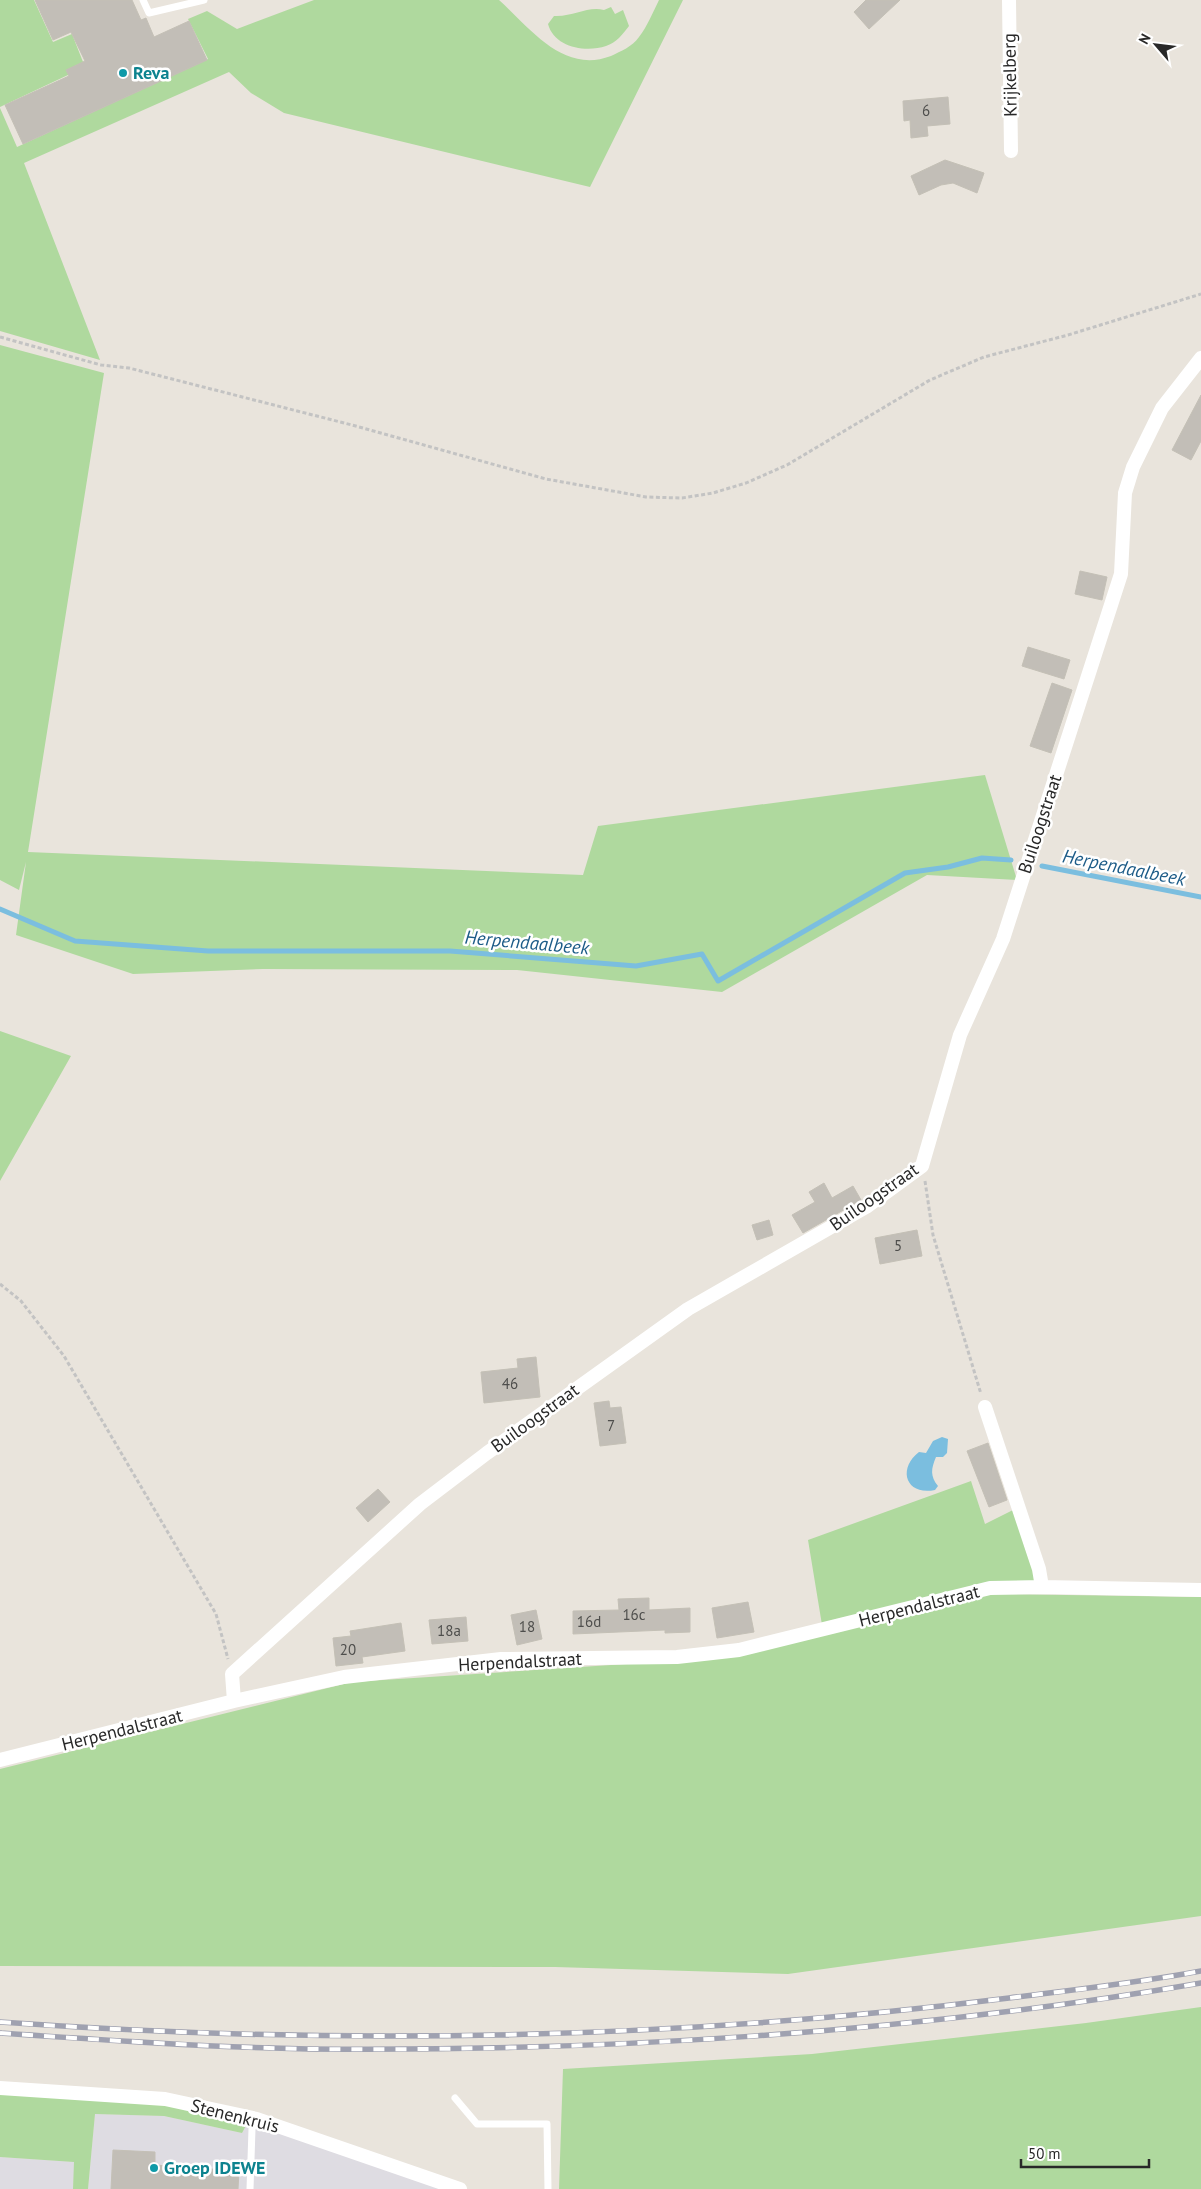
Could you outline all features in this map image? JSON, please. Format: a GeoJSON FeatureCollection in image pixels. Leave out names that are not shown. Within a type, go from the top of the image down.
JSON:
{"type":"FeatureCollection","features":[{"type":"Feature","properties":{"kind":"street","name":"Krijkelberg"},"geometry":{"type":"LineString","coordinates":[[1009,0],[1011,151]]}},
{"type":"Feature","properties":{"kind":"street","name":"Builoogstraat"},"geometry":{"type":"LineString","coordinates":[[232,1674],[420,1504],[495,1447],[688,1309],[866,1207],[922,1166],[960,1035],[1003,939],[1121,574],[1126,493],[1132,467],[1162,408],[1201,358]]}},
{"type":"Feature","properties":{"kind":"street"},"geometry":{"type":"LineString","coordinates":[[985,1407],[1040,1569],[1042,1587]]}},
{"type":"Feature","properties":{"kind":"street","name":"Herpendalstraat"},"geometry":{"type":"LineString","coordinates":[[0,1760],[234,1701],[344,1677],[501,1659],[677,1657],[740,1650],[990,1588],[1201,1590]]}},
{"type":"Feature","properties":{"kind":"street"},"geometry":{"type":"LineString","coordinates":[[232,1674],[234,1701]]}},
{"type":"Feature","properties":{"kind":"street","name":"Stenenkruis"},"geometry":{"type":"LineString","coordinates":[[0,2088],[165,2099],[256,2119],[460,2189]]}},
{"type":"Feature","properties":{"kind":"lane"},"geometry":{"type":"LineString","coordinates":[[143,0],[149,13],[204,0]]}},
{"type":"Feature","properties":{"kind":"lane"},"geometry":{"type":"LineString","coordinates":[[455,2098],[477,2124],[546,2124],[548,2189]]}},
{"type":"Feature","properties":{"kind":"lane"},"geometry":{"type":"LineString","coordinates":[[250,2189],[252,2128],[256,2119]]}},
{"type":"Feature","properties":{"kind":"path"},"geometry":{"type":"LineString","coordinates":[[0,336],[101,365],[128,368],[352,425],[546,479],[646,497],[682,498],[713,494],[746,483],[787,465],[930,380],[984,357],[1068,335],[1201,294]]}},
{"type":"Feature","properties":{"kind":"path"},"geometry":{"type":"LineString","coordinates":[[922,1166],[936,1244],[985,1407]]}},
{"type":"Feature","properties":{"kind":"path"},"geometry":{"type":"LineString","coordinates":[[0,1284],[21,1301],[64,1356],[216,1614],[232,1674]]}},
{"type":"Feature","properties":{"kind":"shaded area"},"geometry":{"type":"Polygon","coordinates":[[[95,2114],[164,2116],[242,2133],[248,2122],[443,2189],[88,2189],[95,2114]]]}},
{"type":"Feature","properties":{"kind":"shaded area"},"geometry":{"type":"Polygon","coordinates":[[[0,2157],[75,2162],[73,2189],[0,2189],[0,2157]]]}},
{"type":"Feature","properties":{"kind":"green space"},"geometry":{"type":"Polygon","coordinates":[[[0,0],[34,0],[53,42],[72,34],[85,67],[0,107],[0,0]]]}},
{"type":"Feature","properties":{"kind":"green space"},"geometry":{"type":"Polygon","coordinates":[[[314,0],[499,0],[549,46],[563,54],[578,59],[594,60],[611,56],[633,43],[645,29],[659,0],[683,0],[590,187],[284,113],[251,93],[229,72],[24,163],[100,360],[0,331],[0,108],[17,147],[208,59],[188,19],[207,11],[237,29],[314,0]]]}},
{"type":"Feature","properties":{"kind":"green space"},"geometry":{"type":"Polygon","coordinates":[[[611,7],[615,14],[623,10],[629,26],[610,45],[589,49],[571,46],[557,38],[551,32],[548,24],[554,16],[568,15],[592,9],[604,10],[611,7]]]}},
{"type":"Feature","properties":{"kind":"green space"},"geometry":{"type":"Polygon","coordinates":[[[0,345],[104,373],[28,852],[583,875],[598,826],[985,775],[1017,880],[927,875],[722,992],[517,970],[263,969],[133,974],[16,935],[26,862],[19,890],[0,880],[0,345]]]}},
{"type":"Feature","properties":{"kind":"green space"},"geometry":{"type":"Polygon","coordinates":[[[0,1031],[71,1056],[0,1181],[0,1031]]]}},
{"type":"Feature","properties":{"kind":"green space"},"geometry":{"type":"Polygon","coordinates":[[[971,1481],[985,1524],[1019,1507],[1042,1587],[1018,1587],[823,1631],[808,1540],[971,1481]]]}},
{"type":"Feature","properties":{"kind":"green space"},"geometry":{"type":"Polygon","coordinates":[[[992,1594],[1201,1597],[1201,1916],[788,1974],[555,1967],[0,1966],[0,1769],[352,1682],[718,1658],[992,1594]]]}},
{"type":"Feature","properties":{"kind":"green space"},"geometry":{"type":"Polygon","coordinates":[[[1201,2007],[1201,2189],[559,2189],[563,2069],[812,2054],[1086,2023],[1201,2007]]]}},
{"type":"Feature","properties":{"kind":"green space"},"geometry":{"type":"Polygon","coordinates":[[[0,2093],[163,2104],[248,2122],[242,2133],[164,2116],[95,2114],[88,2189],[73,2189],[74,2162],[0,2157],[0,2093]]]}},
{"type":"Feature","properties":{"kind":"water"},"geometry":{"type":"Polygon","coordinates":[[[942,1437],[948,1439],[947,1453],[943,1457],[936,1457],[932,1469],[938,1486],[935,1490],[925,1491],[917,1489],[908,1480],[908,1466],[919,1452],[926,1453],[933,1441],[942,1437]]]}},
{"type":"Feature","properties":{"kind":"building","name":"Reva"},"geometry":{"type":"Polygon","coordinates":[[[35,0],[132,0],[141,20],[146,18],[154,37],[189,21],[207,60],[23,144],[5,105],[69,76],[66,70],[85,61],[71,32],[53,40],[35,0]]]}},
{"type":"Feature","properties":{"kind":"building"},"geometry":{"type":"Polygon","coordinates":[[[866,0],[900,0],[869,29],[854,12],[866,0]]]}},
{"type":"Feature","properties":{"kind":"building"},"geometry":{"type":"Polygon","coordinates":[[[948,97],[950,124],[927,126],[928,136],[911,138],[910,120],[904,121],[903,101],[948,97]]]}},
{"type":"Feature","properties":{"kind":"building"},"geometry":{"type":"Polygon","coordinates":[[[945,160],[984,173],[977,193],[953,183],[941,185],[919,195],[911,176],[945,160]]]}},
{"type":"Feature","properties":{"kind":"building"},"geometry":{"type":"Polygon","coordinates":[[[1201,395],[1201,441],[1191,460],[1172,450],[1201,395]]]}},
{"type":"Feature","properties":{"kind":"building"},"geometry":{"type":"Polygon","coordinates":[[[1080,571],[1107,577],[1102,600],[1075,594],[1080,571]]]}},
{"type":"Feature","properties":{"kind":"building"},"geometry":{"type":"Polygon","coordinates":[[[1028,647],[1070,660],[1064,679],[1022,666],[1028,647]]]}},
{"type":"Feature","properties":{"kind":"building"},"geometry":{"type":"Polygon","coordinates":[[[1052,683],[1072,690],[1051,753],[1030,746],[1052,683]]]}},
{"type":"Feature","properties":{"kind":"building"},"geometry":{"type":"Polygon","coordinates":[[[824,1183],[832,1198],[853,1186],[861,1200],[803,1233],[792,1215],[815,1202],[809,1192],[824,1183]]]}},
{"type":"Feature","properties":{"kind":"building"},"geometry":{"type":"Polygon","coordinates":[[[769,1220],[773,1235],[757,1240],[752,1225],[769,1220]]]}},
{"type":"Feature","properties":{"kind":"building"},"geometry":{"type":"Polygon","coordinates":[[[917,1230],[922,1256],[880,1264],[875,1238],[917,1230]]]}},
{"type":"Feature","properties":{"kind":"building"},"geometry":{"type":"Polygon","coordinates":[[[536,1357],[540,1397],[484,1403],[481,1372],[518,1368],[517,1359],[536,1357]]]}},
{"type":"Feature","properties":{"kind":"building"},"geometry":{"type":"Polygon","coordinates":[[[609,1401],[610,1408],[621,1407],[626,1443],[600,1446],[594,1403],[609,1401]]]}},
{"type":"Feature","properties":{"kind":"building"},"geometry":{"type":"Polygon","coordinates":[[[988,1443],[1007,1500],[989,1507],[967,1451],[988,1443]]]}},
{"type":"Feature","properties":{"kind":"building"},"geometry":{"type":"Polygon","coordinates":[[[378,1489],[390,1502],[368,1522],[356,1508],[378,1489]]]}},
{"type":"Feature","properties":{"kind":"building"},"geometry":{"type":"Polygon","coordinates":[[[649,1598],[649,1610],[690,1608],[690,1632],[665,1633],[665,1630],[573,1634],[573,1611],[619,1610],[618,1599],[649,1598]]]}},
{"type":"Feature","properties":{"kind":"building"},"geometry":{"type":"Polygon","coordinates":[[[748,1602],[754,1632],[717,1638],[712,1608],[748,1602]]]}},
{"type":"Feature","properties":{"kind":"building"},"geometry":{"type":"Polygon","coordinates":[[[536,1610],[542,1639],[517,1645],[511,1615],[536,1610]]]}},
{"type":"Feature","properties":{"kind":"building"},"geometry":{"type":"Polygon","coordinates":[[[466,1617],[468,1641],[432,1644],[429,1620],[466,1617]]]}},
{"type":"Feature","properties":{"kind":"building"},"geometry":{"type":"Polygon","coordinates":[[[401,1623],[405,1651],[362,1657],[363,1663],[336,1666],[333,1638],[351,1636],[350,1631],[401,1623]]]}},
{"type":"Feature","properties":{"kind":"building","name":"Groep IDEWE"},"geometry":{"type":"Polygon","coordinates":[[[113,2150],[155,2152],[155,2165],[239,2171],[238,2189],[111,2189],[113,2150]]]}},
{"type":"Feature","properties":{"kind":"waterway","name":"Herpendaalbeek"},"geometry":{"type":"LineString","coordinates":[[0,909],[75,941],[208,951],[450,951],[636,966],[702,954],[718,981],[905,873],[948,867],[982,858],[1011,860]]}},
{"type":"Feature","properties":{"kind":"waterway","name":"Herpendaalbeek"},"geometry":{"type":"LineString","coordinates":[[1042,866],[1201,897]]}},
{"type":"Feature","properties":{"kind":"railway"},"geometry":{"type":"LineString","coordinates":[[0,2022],[126,2030],[379,2036],[505,2035],[632,2030],[758,2023],[884,2012],[1081,1989],[1201,1971]]}},
{"type":"Feature","properties":{"kind":"railway"},"geometry":{"type":"LineString","coordinates":[[0,2033],[192,2045],[308,2049],[419,2049],[644,2043],[869,2027],[981,2015],[1201,1983]]}},
{"type":"Feature","properties":{"kind":"place","name":"Reva"},"geometry":{"type":"Point","coordinates":[123,73]}},
{"type":"Feature","properties":{"kind":"place","name":"Groep IDEWE"},"geometry":{"type":"Point","coordinates":[154,2168]}}]}
